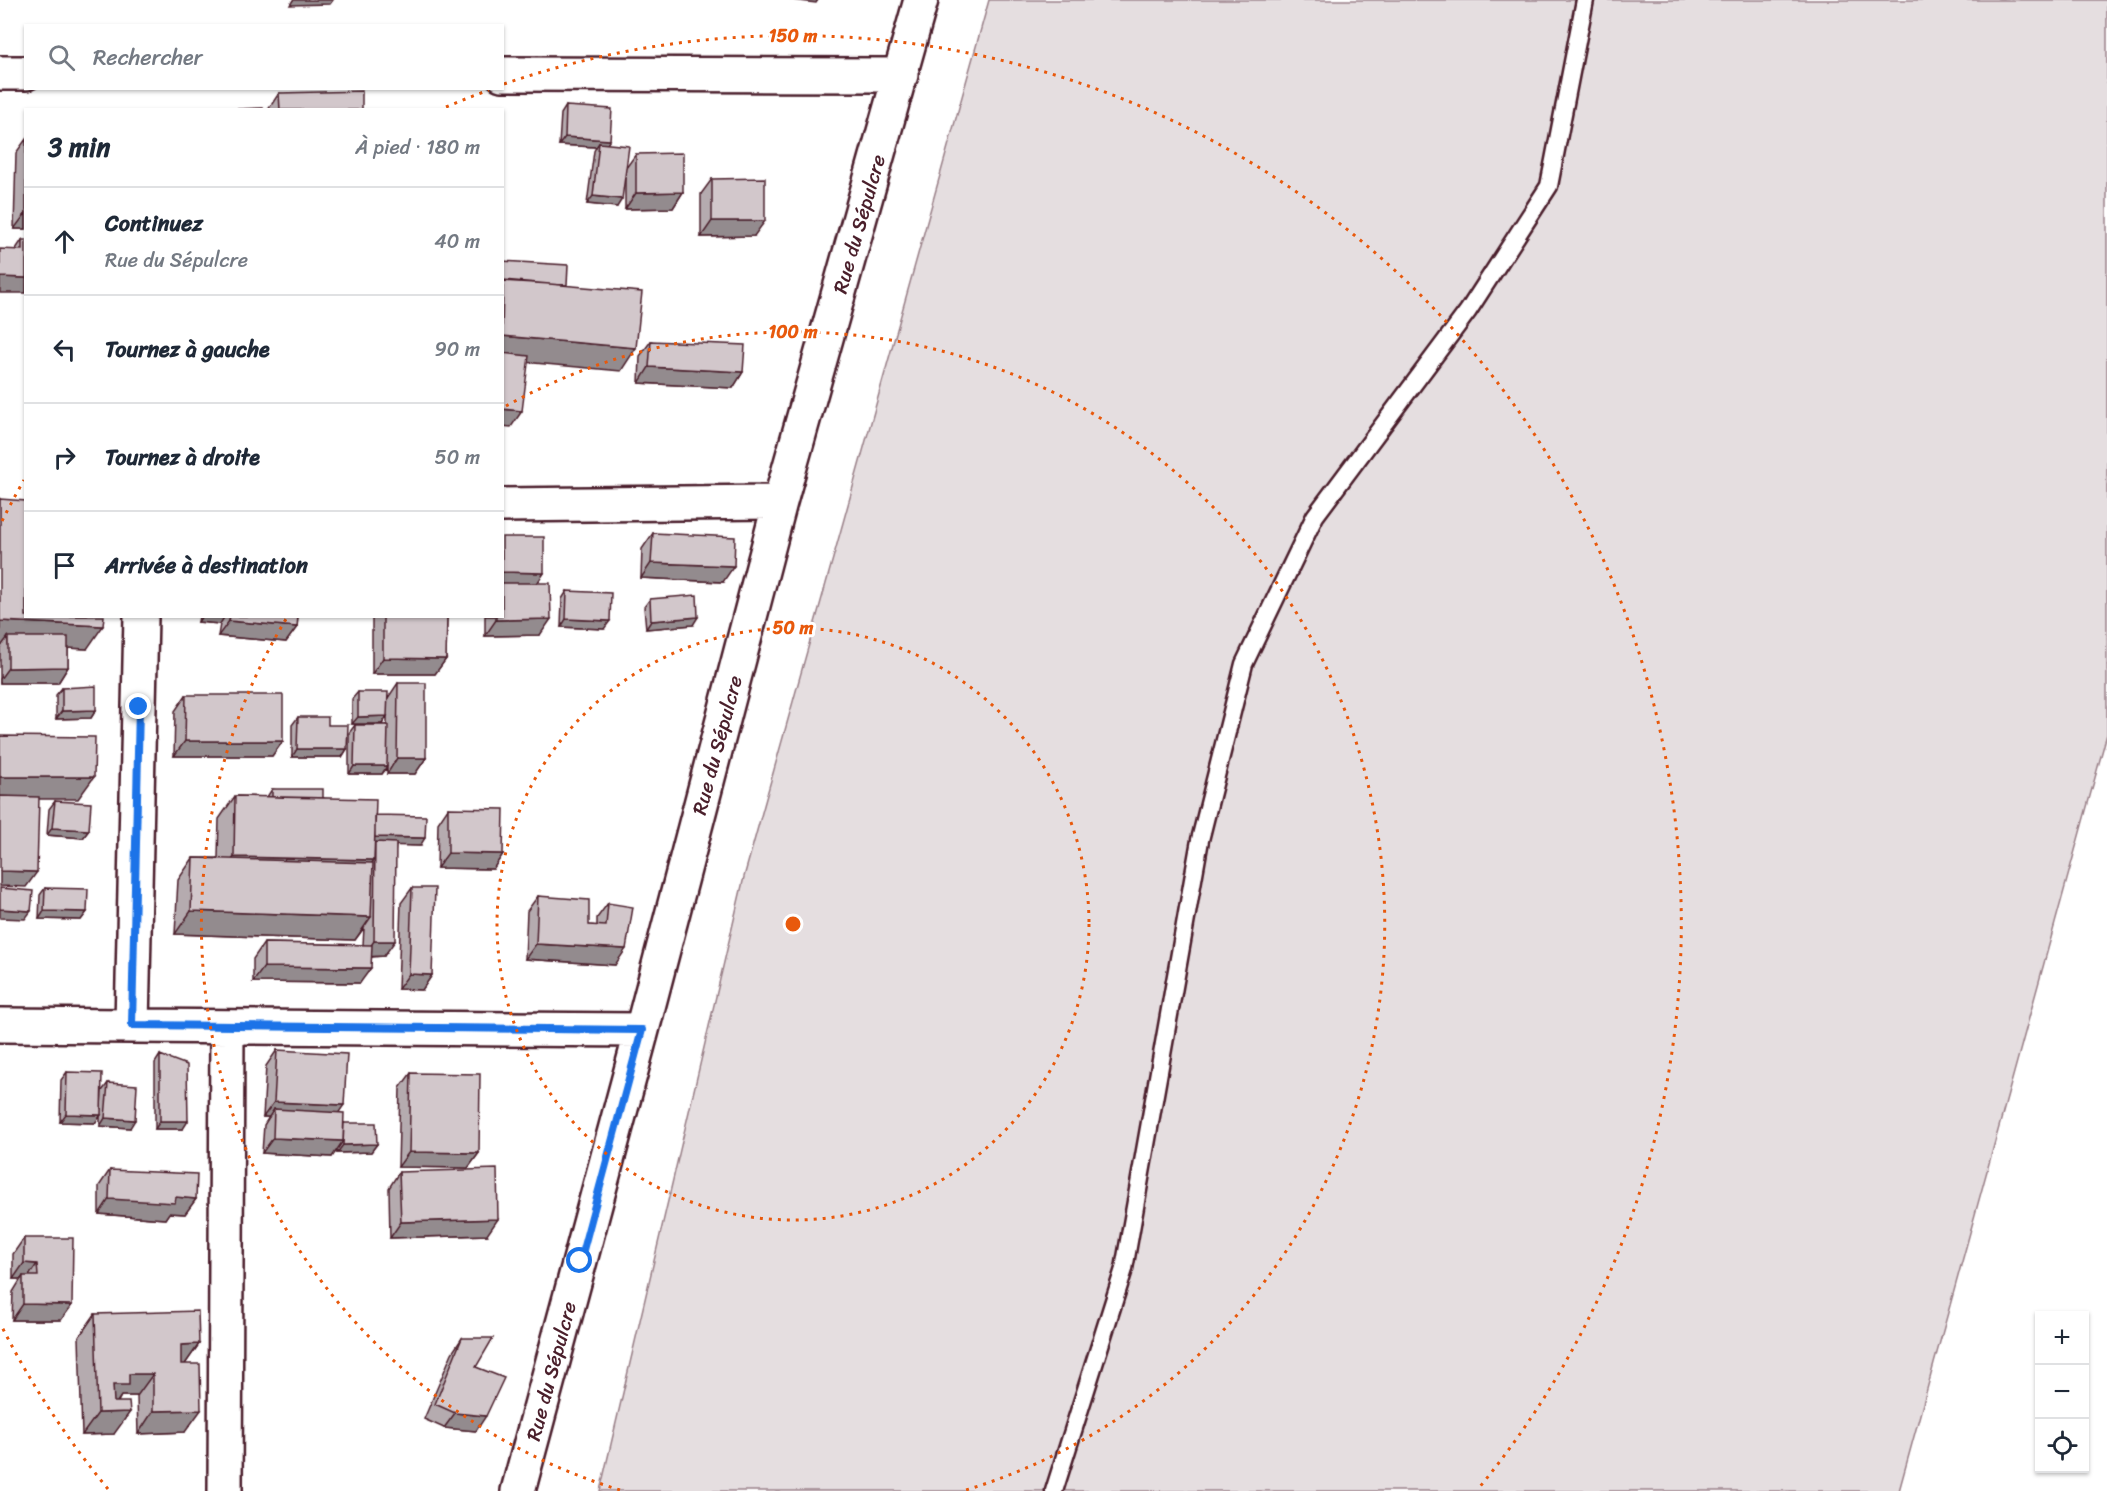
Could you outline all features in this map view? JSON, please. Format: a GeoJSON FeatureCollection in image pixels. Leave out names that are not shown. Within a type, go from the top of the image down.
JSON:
{"type":"FeatureCollection","features":[{"type":"Feature","properties":{"kind":"street","name":"Rue du Sépulcre"},"geometry":{"type":"LineString","coordinates":[[518,1491],[642,1030],[780,502],[921,0]]}},
{"type":"Feature","properties":{"kind":"street"},"geometry":{"type":"LineString","coordinates":[[0,73],[24,74]]}},
{"type":"Feature","properties":{"kind":"street"},"geometry":{"type":"LineString","coordinates":[[504,74],[901,75]]}},
{"type":"Feature","properties":{"kind":"street"},"geometry":{"type":"LineString","coordinates":[[504,505],[780,502]]}},
{"type":"Feature","properties":{"kind":"street"},"geometry":{"type":"LineString","coordinates":[[132,1025],[141,618]]}},
{"type":"Feature","properties":{"kind":"street"},"geometry":{"type":"LineString","coordinates":[[0,1025],[642,1030]]}},
{"type":"Feature","properties":{"kind":"street"},"geometry":{"type":"LineString","coordinates":[[225,1491],[227,1026]]}},
{"type":"Feature","properties":{"kind":"lane"},"geometry":{"type":"LineString","coordinates":[[1054,1491],[1124,1269],[1200,840],[1244,664],[1315,516],[1468,311],[1549,186],[1585,0]]}},
{"type":"Feature","properties":{"kind":"shaded area"},"geometry":{"type":"Polygon","coordinates":[[[989,0],[2107,0],[2107,734],[1899,1491],[600,1491],[744,877],[989,0]]]}},
{"type":"Feature","properties":{"kind":"building"},"geometry":{"type":"Polygon","coordinates":[[[362,91],[362,108],[280,108],[279,93],[362,91]]]}},
{"type":"Feature","properties":{"kind":"building"},"geometry":{"type":"Polygon","coordinates":[[[566,106],[612,109],[610,140],[565,137],[566,106]]]}},
{"type":"Feature","properties":{"kind":"building"},"geometry":{"type":"Polygon","coordinates":[[[599,143],[629,146],[622,199],[593,196],[599,143]]]}},
{"type":"Feature","properties":{"kind":"building"},"geometry":{"type":"Polygon","coordinates":[[[683,153],[683,192],[636,193],[636,154],[683,153]]]}},
{"type":"Feature","properties":{"kind":"building"},"geometry":{"type":"Polygon","coordinates":[[[765,178],[765,221],[712,221],[712,179],[765,178]]]}},
{"type":"Feature","properties":{"kind":"building"},"geometry":{"type":"Polygon","coordinates":[[[22,240],[24,240],[24,278],[0,277],[0,249],[22,250],[22,240]]]}},
{"type":"Feature","properties":{"kind":"building"},"geometry":{"type":"Polygon","coordinates":[[[504,261],[568,265],[567,285],[504,281],[504,261]]]}},
{"type":"Feature","properties":{"kind":"building"},"geometry":{"type":"Polygon","coordinates":[[[504,280],[642,292],[636,348],[504,336],[504,280]]]}},
{"type":"Feature","properties":{"kind":"building"},"geometry":{"type":"Polygon","coordinates":[[[651,341],[745,345],[743,372],[649,367],[651,341]]]}},
{"type":"Feature","properties":{"kind":"building"},"geometry":{"type":"Polygon","coordinates":[[[504,353],[529,356],[522,411],[504,409],[504,353]]]}},
{"type":"Feature","properties":{"kind":"building"},"geometry":{"type":"Polygon","coordinates":[[[0,499],[24,501],[24,618],[104,618],[103,626],[0,621],[0,499]]]}},
{"type":"Feature","properties":{"kind":"building"},"geometry":{"type":"Polygon","coordinates":[[[653,533],[735,537],[734,566],[651,563],[653,533]]]}},
{"type":"Feature","properties":{"kind":"building"},"geometry":{"type":"Polygon","coordinates":[[[504,537],[544,537],[544,573],[504,572],[504,537]]]}},
{"type":"Feature","properties":{"kind":"building"},"geometry":{"type":"Polygon","coordinates":[[[504,583],[550,583],[551,619],[496,620],[496,618],[504,618],[504,583]]]}},
{"type":"Feature","properties":{"kind":"building"},"geometry":{"type":"Polygon","coordinates":[[[567,591],[611,593],[610,621],[566,619],[567,591]]]}},
{"type":"Feature","properties":{"kind":"building"},"geometry":{"type":"Polygon","coordinates":[[[697,595],[698,617],[651,621],[650,599],[697,595]]]}},
{"type":"Feature","properties":{"kind":"building"},"geometry":{"type":"Polygon","coordinates":[[[230,618],[298,618],[297,627],[229,621],[230,618]]]}},
{"type":"Feature","properties":{"kind":"building"},"geometry":{"type":"Polygon","coordinates":[[[383,618],[447,618],[446,659],[383,658],[383,618]]]}},
{"type":"Feature","properties":{"kind":"building"},"geometry":{"type":"Polygon","coordinates":[[[8,637],[68,637],[68,667],[8,668],[8,637]]]}},
{"type":"Feature","properties":{"kind":"building"},"geometry":{"type":"Polygon","coordinates":[[[398,683],[426,683],[426,758],[397,758],[398,683]]]}},
{"type":"Feature","properties":{"kind":"building"},"geometry":{"type":"Polygon","coordinates":[[[96,686],[96,710],[62,711],[62,688],[96,686]]]}},
{"type":"Feature","properties":{"kind":"building"},"geometry":{"type":"Polygon","coordinates":[[[358,692],[388,692],[387,716],[358,717],[358,692]]]}},
{"type":"Feature","properties":{"kind":"building"},"geometry":{"type":"Polygon","coordinates":[[[186,695],[283,695],[283,741],[185,741],[186,695]]]}},
{"type":"Feature","properties":{"kind":"building"},"geometry":{"type":"Polygon","coordinates":[[[298,717],[328,717],[328,725],[348,725],[347,749],[297,749],[298,717]]]}},
{"type":"Feature","properties":{"kind":"building"},"geometry":{"type":"Polygon","coordinates":[[[355,725],[388,725],[387,766],[354,766],[355,725]]]}},
{"type":"Feature","properties":{"kind":"building"},"geometry":{"type":"Polygon","coordinates":[[[0,736],[95,737],[94,777],[0,777],[0,736]]]}},
{"type":"Feature","properties":{"kind":"building"},"geometry":{"type":"Polygon","coordinates":[[[272,789],[323,789],[323,798],[272,797],[272,789]]]}},
{"type":"Feature","properties":{"kind":"building"},"geometry":{"type":"Polygon","coordinates":[[[0,796],[39,797],[37,872],[0,871],[0,796]]]}},
{"type":"Feature","properties":{"kind":"building"},"geometry":{"type":"Polygon","coordinates":[[[235,796],[376,799],[374,860],[234,857],[235,796]]]}},
{"type":"Feature","properties":{"kind":"building"},"geometry":{"type":"Polygon","coordinates":[[[55,801],[91,803],[89,830],[52,828],[55,801]]]}},
{"type":"Feature","properties":{"kind":"building"},"geometry":{"type":"Polygon","coordinates":[[[448,808],[504,809],[503,854],[448,853],[448,808]]]}},
{"type":"Feature","properties":{"kind":"building"},"geometry":{"type":"Polygon","coordinates":[[[375,815],[426,816],[425,838],[375,837],[375,815]]]}},
{"type":"Feature","properties":{"kind":"building"},"geometry":{"type":"Polygon","coordinates":[[[375,842],[396,843],[395,941],[374,941],[375,842]]]}},
{"type":"Feature","properties":{"kind":"building"},"geometry":{"type":"Polygon","coordinates":[[[193,858],[373,863],[371,917],[191,911],[193,858]]]}},
{"type":"Feature","properties":{"kind":"building"},"geometry":{"type":"Polygon","coordinates":[[[0,888],[33,891],[31,911],[0,909],[0,888]]]}},
{"type":"Feature","properties":{"kind":"building"},"geometry":{"type":"Polygon","coordinates":[[[45,888],[88,889],[87,912],[44,911],[45,888]]]}},
{"type":"Feature","properties":{"kind":"building"},"geometry":{"type":"Polygon","coordinates":[[[412,888],[435,888],[432,975],[409,974],[412,888]]]}},
{"type":"Feature","properties":{"kind":"building"},"geometry":{"type":"Polygon","coordinates":[[[538,896],[589,900],[589,925],[606,926],[608,903],[633,907],[626,949],[536,944],[538,896]]]}},
{"type":"Feature","properties":{"kind":"building"},"geometry":{"type":"Polygon","coordinates":[[[264,943],[372,945],[371,968],[264,967],[264,943]]]}},
{"type":"Feature","properties":{"kind":"building"},"geometry":{"type":"Polygon","coordinates":[[[277,1050],[347,1054],[344,1105],[274,1102],[277,1050]]]}},
{"type":"Feature","properties":{"kind":"building"},"geometry":{"type":"Polygon","coordinates":[[[160,1055],[187,1065],[188,1121],[160,1121],[160,1055]]]}},
{"type":"Feature","properties":{"kind":"building"},"geometry":{"type":"Polygon","coordinates":[[[67,1072],[102,1073],[101,1115],[66,1114],[67,1072]]]}},
{"type":"Feature","properties":{"kind":"building"},"geometry":{"type":"Polygon","coordinates":[[[411,1073],[480,1074],[479,1153],[409,1152],[411,1073]]]}},
{"type":"Feature","properties":{"kind":"building"},"geometry":{"type":"Polygon","coordinates":[[[108,1083],[137,1085],[135,1120],[105,1118],[108,1083]]]}},
{"type":"Feature","properties":{"kind":"building"},"geometry":{"type":"Polygon","coordinates":[[[274,1109],[344,1113],[343,1141],[273,1138],[274,1109]]]}},
{"type":"Feature","properties":{"kind":"building"},"geometry":{"type":"Polygon","coordinates":[[[344,1123],[376,1123],[377,1144],[343,1145],[344,1123]]]}},
{"type":"Feature","properties":{"kind":"building"},"geometry":{"type":"Polygon","coordinates":[[[497,1169],[498,1219],[401,1222],[399,1172],[497,1169]]]}},
{"type":"Feature","properties":{"kind":"building"},"geometry":{"type":"Polygon","coordinates":[[[110,1170],[197,1174],[196,1199],[176,1197],[175,1203],[109,1199],[110,1170]]]}},
{"type":"Feature","properties":{"kind":"building"},"geometry":{"type":"Polygon","coordinates":[[[24,1238],[73,1238],[72,1305],[23,1304],[23,1276],[38,1276],[37,1264],[24,1263],[24,1238]]]}},
{"type":"Feature","properties":{"kind":"building"},"geometry":{"type":"Polygon","coordinates":[[[198,1311],[199,1344],[181,1345],[181,1364],[200,1364],[201,1410],[153,1411],[153,1374],[129,1374],[129,1385],[113,1385],[114,1402],[129,1402],[130,1412],[98,1413],[95,1314],[198,1311]]]}},
{"type":"Feature","properties":{"kind":"building"},"geometry":{"type":"Polygon","coordinates":[[[462,1338],[493,1338],[476,1367],[504,1378],[486,1416],[455,1413],[435,1404],[462,1338]]]}},
{"type":"Feature","properties":{"kind":"route"},"geometry":{"type":"LineString","coordinates":[[139,707],[132,1025],[642,1030],[580,1261]]}}]}
